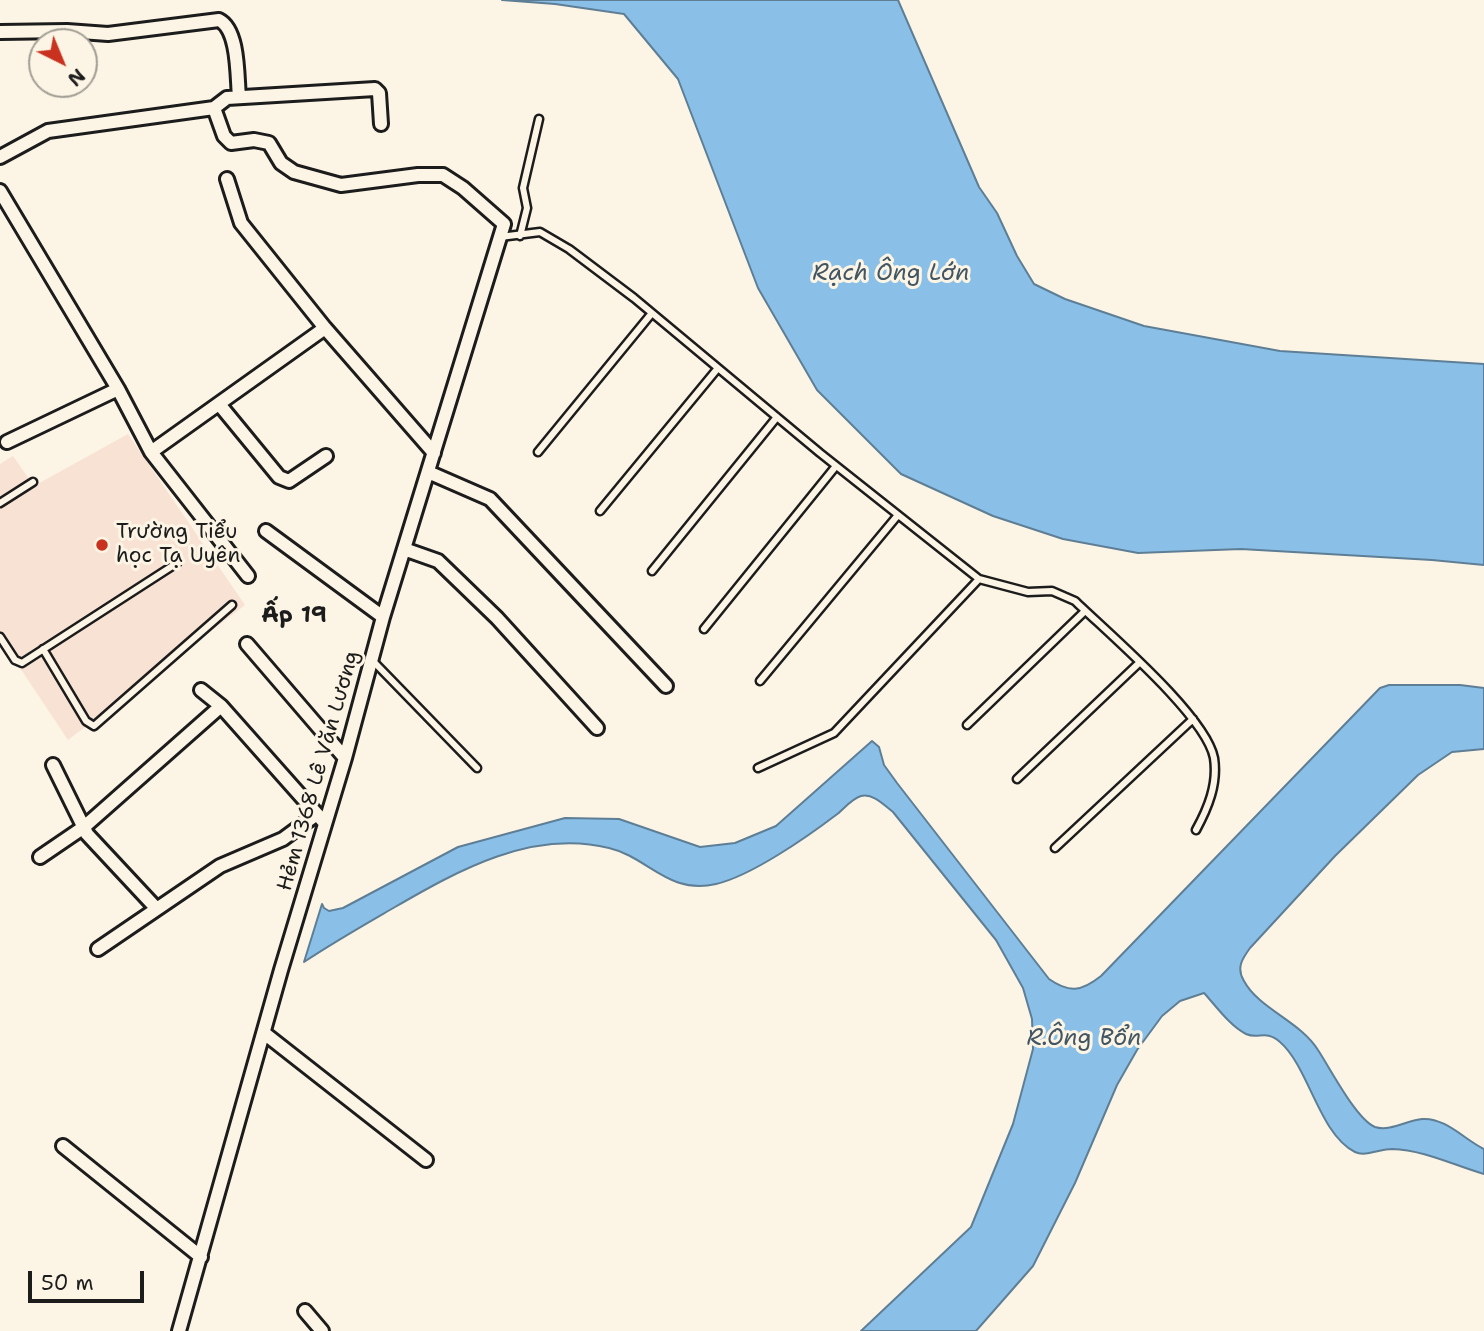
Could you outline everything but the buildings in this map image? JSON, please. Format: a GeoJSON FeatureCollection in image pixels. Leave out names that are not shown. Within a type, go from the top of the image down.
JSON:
{"type":"FeatureCollection","features":[{"type":"Feature","properties":{"kind":"street"},"geometry":{"type":"LineString","coordinates":[[0,32],[67,31],[108,34],[219,20],[224,23],[234,40],[239,97]]}},
{"type":"Feature","properties":{"kind":"street"},"geometry":{"type":"LineString","coordinates":[[0,158],[48,131],[214,108],[227,98],[375,89],[379,93],[381,124]]}},
{"type":"Feature","properties":{"kind":"street"},"geometry":{"type":"LineString","coordinates":[[214,108],[224,136],[231,143],[269,143],[281,163],[294,172],[341,185],[418,175],[443,175],[489,211],[502,231]]}},
{"type":"Feature","properties":{"kind":"street"},"geometry":{"type":"LineString","coordinates":[[227,180],[241,223],[325,328],[434,453]]}},
{"type":"Feature","properties":{"kind":"street"},"geometry":{"type":"LineString","coordinates":[[0,191],[118,389],[151,452],[248,576]]}},
{"type":"Feature","properties":{"kind":"street","name":"Hẻm 1368 Lê Văn Lương"},"geometry":{"type":"LineString","coordinates":[[179,1331],[264,1033],[321,819],[345,758],[383,617],[502,231]]}},
{"type":"Feature","properties":{"kind":"street"},"geometry":{"type":"LineString","coordinates":[[151,452],[325,328]]}},
{"type":"Feature","properties":{"kind":"street"},"geometry":{"type":"LineString","coordinates":[[7,442],[118,389]]}},
{"type":"Feature","properties":{"kind":"street"},"geometry":{"type":"LineString","coordinates":[[219,404],[279,477],[289,481],[326,456]]}},
{"type":"Feature","properties":{"kind":"street"},"geometry":{"type":"LineString","coordinates":[[428,472],[490,499],[666,686]]}},
{"type":"Feature","properties":{"kind":"street"},"geometry":{"type":"LineString","coordinates":[[266,531],[383,617]]}},
{"type":"Feature","properties":{"kind":"street"},"geometry":{"type":"LineString","coordinates":[[404,549],[438,561],[497,618],[597,728]]}},
{"type":"Feature","properties":{"kind":"street"},"geometry":{"type":"LineString","coordinates":[[247,644],[345,758]]}},
{"type":"Feature","properties":{"kind":"street"},"geometry":{"type":"LineString","coordinates":[[98,949],[220,866],[283,839],[321,819],[221,706],[201,690]]}},
{"type":"Feature","properties":{"kind":"street"},"geometry":{"type":"LineString","coordinates":[[40,858],[84,827],[221,706]]}},
{"type":"Feature","properties":{"kind":"street"},"geometry":{"type":"LineString","coordinates":[[53,765],[87,834],[156,908]]}},
{"type":"Feature","properties":{"kind":"street"},"geometry":{"type":"LineString","coordinates":[[264,1033],[426,1160]]}},
{"type":"Feature","properties":{"kind":"street"},"geometry":{"type":"LineString","coordinates":[[63,1146],[201,1257]]}},
{"type":"Feature","properties":{"kind":"street"},"geometry":{"type":"LineString","coordinates":[[305,1311],[322,1331]]}},
{"type":"Feature","properties":{"kind":"lane"},"geometry":{"type":"LineString","coordinates":[[520,236],[527,208],[523,188],[539,120]]}},
{"type":"Feature","properties":{"kind":"lane"},"geometry":{"type":"LineString","coordinates":[[502,231],[520,236],[540,232],[569,249],[652,313],[836,466],[979,579],[1028,592],[1052,591],[1075,601],[1139,663],[1205,735],[1214,758],[1213,783],[1209,807],[1196,830]]}},
{"type":"Feature","properties":{"kind":"lane"},"geometry":{"type":"LineString","coordinates":[[538,452],[652,313]]}},
{"type":"Feature","properties":{"kind":"lane"},"geometry":{"type":"LineString","coordinates":[[600,511],[718,368]]}},
{"type":"Feature","properties":{"kind":"lane"},"geometry":{"type":"LineString","coordinates":[[652,572],[776,417]]}},
{"type":"Feature","properties":{"kind":"lane"},"geometry":{"type":"LineString","coordinates":[[704,628],[836,466]]}},
{"type":"Feature","properties":{"kind":"lane"},"geometry":{"type":"LineString","coordinates":[[0,503],[33,482]]}},
{"type":"Feature","properties":{"kind":"lane"},"geometry":{"type":"LineString","coordinates":[[760,681],[898,515]]}},
{"type":"Feature","properties":{"kind":"lane"},"geometry":{"type":"LineString","coordinates":[[0,637],[15,660],[22,663],[177,563]]}},
{"type":"Feature","properties":{"kind":"lane"},"geometry":{"type":"LineString","coordinates":[[758,768],[834,733],[979,579]]}},
{"type":"Feature","properties":{"kind":"lane"},"geometry":{"type":"LineString","coordinates":[[43,649],[86,721],[94,726],[232,605]]}},
{"type":"Feature","properties":{"kind":"lane"},"geometry":{"type":"LineString","coordinates":[[967,725],[1084,611]]}},
{"type":"Feature","properties":{"kind":"lane"},"geometry":{"type":"LineString","coordinates":[[372,660],[477,768]]}},
{"type":"Feature","properties":{"kind":"lane"},"geometry":{"type":"LineString","coordinates":[[1017,779],[1139,663]]}},
{"type":"Feature","properties":{"kind":"lane"},"geometry":{"type":"LineString","coordinates":[[1055,848],[1193,719]]}},
{"type":"Feature","properties":{"kind":"shaded area","name":"Trường Tiểu học Tạ Uyên"},"geometry":{"type":"Polygon","coordinates":[[[128,434],[245,605],[68,740],[0,638],[0,464],[13,456],[34,486],[128,434]]]}},
{"type":"Feature","properties":{"kind":"water","name":"Rạch Ông Lớn"},"geometry":{"type":"Polygon","coordinates":[[[502,0],[898,0],[979,187],[997,213],[1017,256],[1034,284],[1065,299],[1144,326],[1280,351],[1484,364],[1484,565],[1241,549],[1138,553],[1063,539],[993,516],[901,474],[817,390],[758,288],[678,79],[624,14],[502,0]]]}},
{"type":"Feature","properties":{"kind":"water","name":"R.Ông Bổn"},"geometry":{"type":"Polygon","coordinates":[[[1389,685],[1460,685],[1484,688],[1484,749],[1452,752],[1418,775],[1335,856],[1250,948],[1242,960],[1240,972],[1259,1000],[1310,1040],[1352,1104],[1368,1122],[1381,1128],[1422,1119],[1439,1122],[1484,1149],[1484,1174],[1404,1150],[1387,1149],[1363,1154],[1355,1152],[1332,1131],[1299,1067],[1280,1042],[1266,1035],[1246,1034],[1229,1021],[1204,993],[1180,1001],[1162,1016],[1137,1050],[1117,1085],[1075,1183],[1033,1266],[976,1331],[861,1331],[971,1227],[1013,1124],[1033,1049],[1032,1019],[1023,988],[996,940],[893,812],[874,798],[857,797],[839,813],[778,855],[745,873],[716,884],[699,886],[671,880],[623,853],[580,844],[552,844],[497,856],[419,893],[304,962],[322,904],[329,911],[343,908],[458,847],[565,818],[619,819],[700,847],[735,843],[776,826],[872,741],[879,747],[884,765],[897,783],[1049,979],[1063,987],[1081,988],[1101,976],[1380,688],[1389,685]]]}},
{"type":"Feature","properties":{"kind":"place","name":"Trường Tiểu học Tạ Uyên"},"geometry":{"type":"Point","coordinates":[102,545]}},
{"type":"Feature","properties":{"kind":"district","name":"Ấp 19"},"geometry":{"type":"Point","coordinates":[294,616]}}]}
